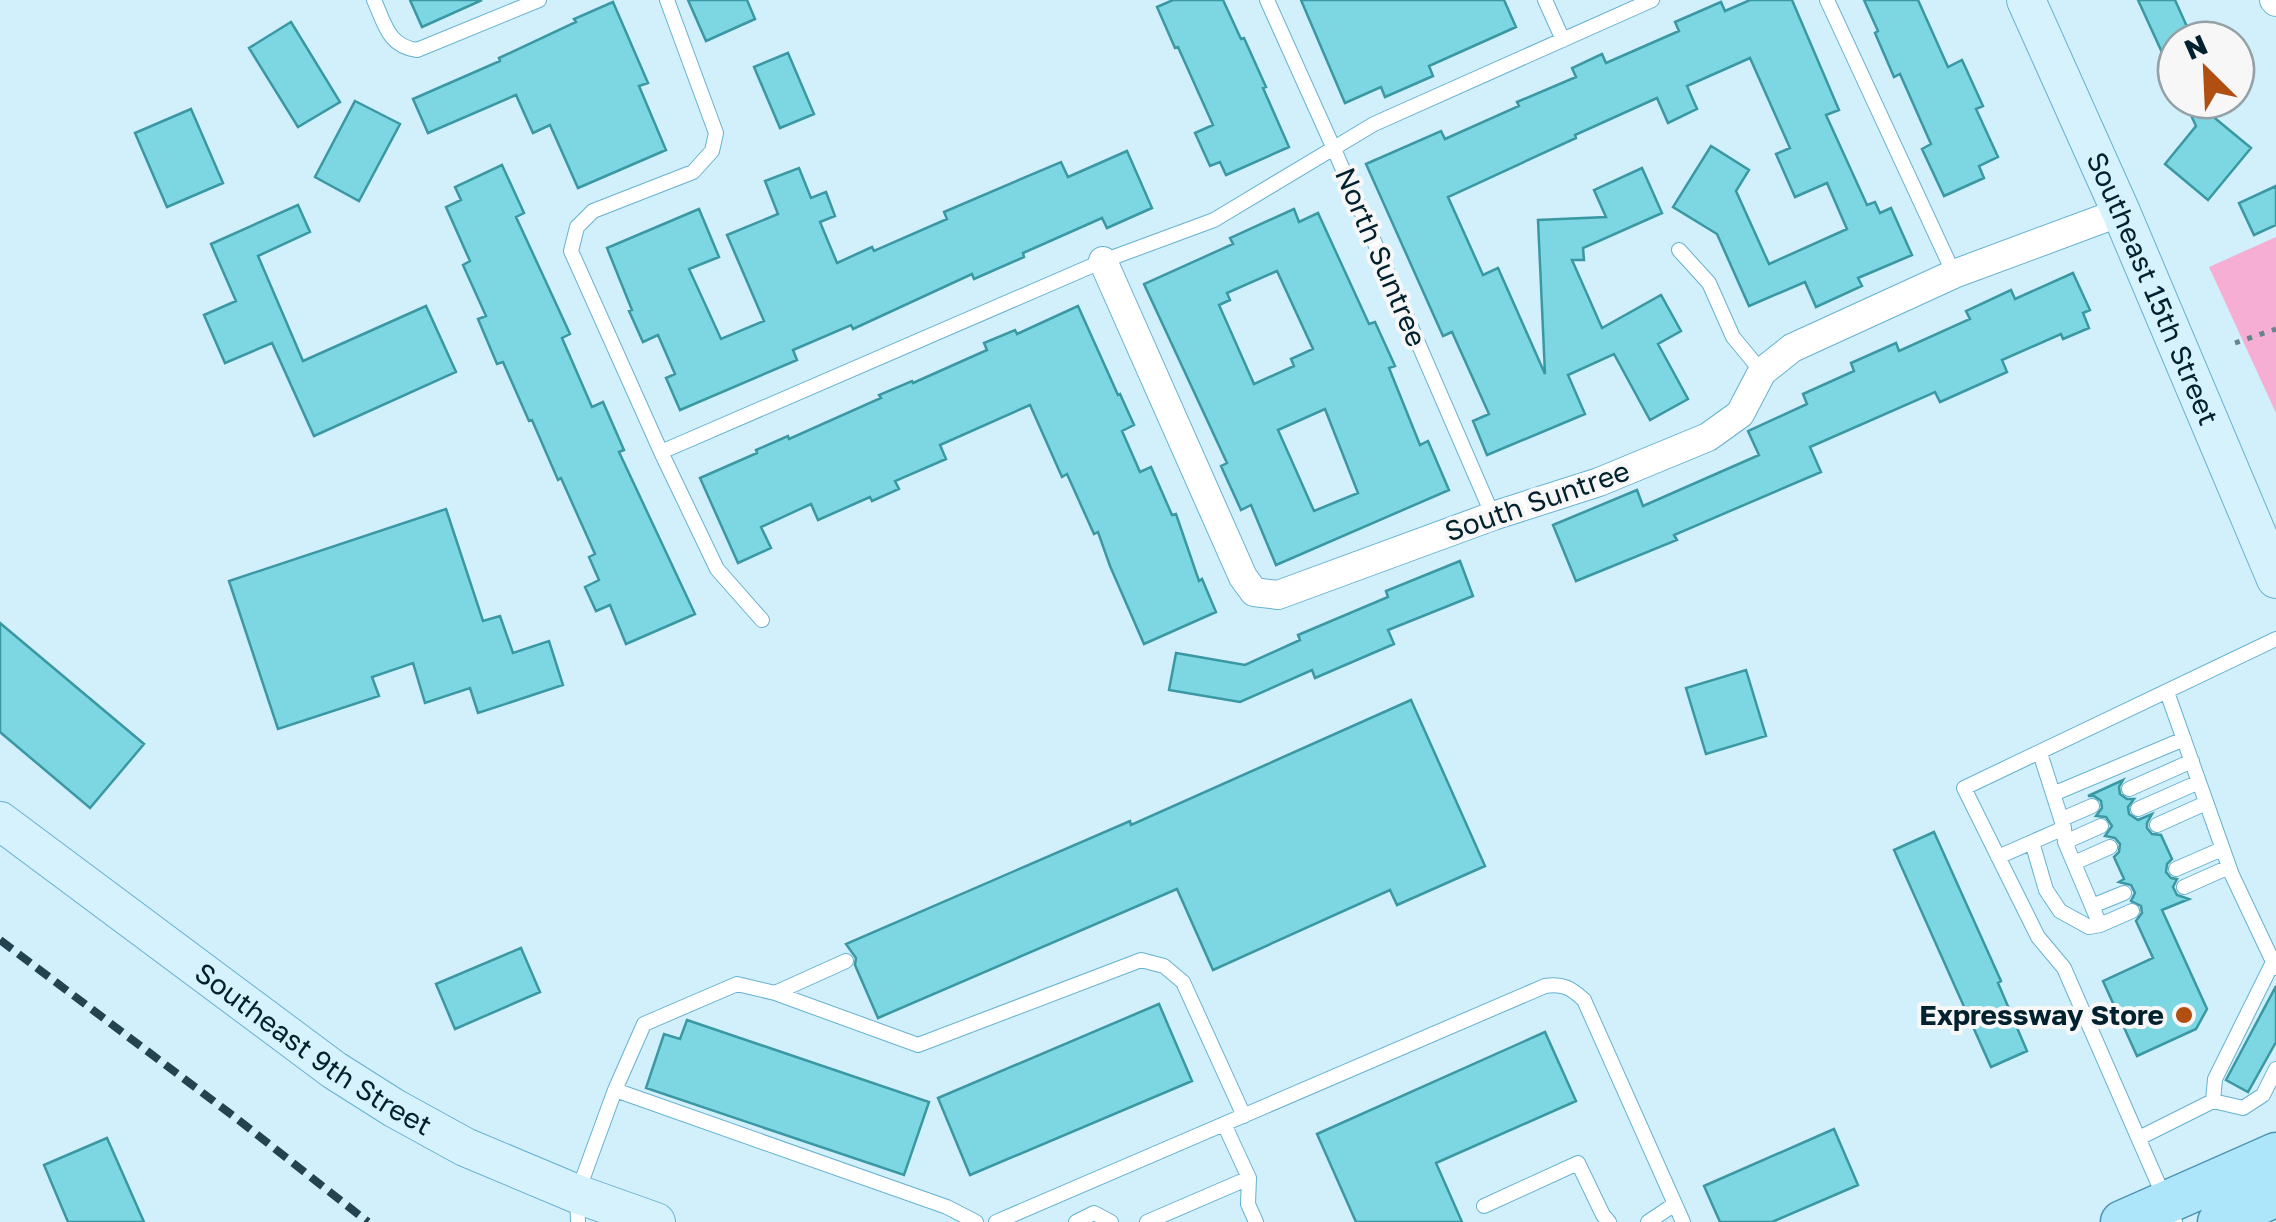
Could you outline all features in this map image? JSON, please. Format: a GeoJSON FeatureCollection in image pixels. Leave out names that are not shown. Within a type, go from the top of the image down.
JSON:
{"type":"FeatureCollection","features":[{"type":"Feature","properties":{"kind":"main road"},"geometry":{"type":"LineString","coordinates":[[2122,1222],[2170,1212],[2276,1154]]}},
{"type":"Feature","properties":{"kind":"main road"},"geometry":{"type":"LineString","coordinates":[[2219,1222],[2276,1195]]}},
{"type":"Feature","properties":{"kind":"street","name":"Southeast 15th Street"},"geometry":{"type":"LineString","coordinates":[[2026,0],[2122,212],[2276,580]]}},
{"type":"Feature","properties":{"kind":"street","name":"South Suntree"},"geometry":{"type":"LineString","coordinates":[[1102,261],[1243,577],[1254,592],[1278,595],[1493,516],[1599,482],[1708,437],[1740,414],[1762,372],[1792,348],[1954,274],[2122,212]]}},
{"type":"Feature","properties":{"kind":"street","name":"Southeast 9th Street"},"geometry":{"type":"LineString","coordinates":[[0,821],[379,1099],[577,1208],[656,1222]]}},
{"type":"Feature","properties":{"kind":"lane"},"geometry":{"type":"LineString","coordinates":[[374,0],[392,38],[402,48],[418,50],[538,0]]}},
{"type":"Feature","properties":{"kind":"lane"},"geometry":{"type":"LineString","coordinates":[[668,0],[716,133],[712,151],[694,172],[592,210],[577,227],[571,251],[717,569],[762,620]]}},
{"type":"Feature","properties":{"kind":"lane","name":"North Suntree"},"geometry":{"type":"LineString","coordinates":[[1267,0],[1493,516]]}},
{"type":"Feature","properties":{"kind":"lane"},"geometry":{"type":"LineString","coordinates":[[1545,0],[1563,40]]}},
{"type":"Feature","properties":{"kind":"lane"},"geometry":{"type":"LineString","coordinates":[[661,452],[1102,261],[1214,220],[1374,124],[1652,0]]}},
{"type":"Feature","properties":{"kind":"lane"},"geometry":{"type":"LineString","coordinates":[[1828,0],[1954,274]]}},
{"type":"Feature","properties":{"kind":"lane"},"geometry":{"type":"LineString","coordinates":[[1679,250],[1709,283],[1733,336],[1762,372]]}},
{"type":"Feature","properties":{"kind":"lane"},"geometry":{"type":"LineString","coordinates":[[2170,1212],[2064,968],[2038,937],[1964,788],[2276,640]]}},
{"type":"Feature","properties":{"kind":"lane"},"geometry":{"type":"LineString","coordinates":[[2167,692],[2229,867],[2275,965],[2214,1080],[2213,1101]]}},
{"type":"Feature","properties":{"kind":"lane"},"geometry":{"type":"LineString","coordinates":[[2053,794],[2184,738]]}},
{"type":"Feature","properties":{"kind":"lane"},"geometry":{"type":"LineString","coordinates":[[2040,753],[2074,864],[2100,925]]}},
{"type":"Feature","properties":{"kind":"lane"},"geometry":{"type":"LineString","coordinates":[[2129,789],[2192,762]]}},
{"type":"Feature","properties":{"kind":"lane"},"geometry":{"type":"LineString","coordinates":[[2138,809],[2199,782]]}},
{"type":"Feature","properties":{"kind":"lane"},"geometry":{"type":"LineString","coordinates":[[2157,825],[2206,803]]}},
{"type":"Feature","properties":{"kind":"lane"},"geometry":{"type":"LineString","coordinates":[[2064,830],[2092,806]]}},
{"type":"Feature","properties":{"kind":"lane"},"geometry":{"type":"LineString","coordinates":[[1998,857],[2064,830],[2101,826]]}},
{"type":"Feature","properties":{"kind":"lane"},"geometry":{"type":"LineString","coordinates":[[2032,842],[2046,890],[2060,912],[2088,927],[2132,910]]}},
{"type":"Feature","properties":{"kind":"lane"},"geometry":{"type":"LineString","coordinates":[[2074,864],[2110,847]]}},
{"type":"Feature","properties":{"kind":"lane"},"geometry":{"type":"LineString","coordinates":[[2176,869],[2222,849]]}},
{"type":"Feature","properties":{"kind":"lane"},"geometry":{"type":"LineString","coordinates":[[2184,887],[2229,867]]}},
{"type":"Feature","properties":{"kind":"lane"},"geometry":{"type":"LineString","coordinates":[[2092,906],[2124,892]]}},
{"type":"Feature","properties":{"kind":"lane"},"geometry":{"type":"LineString","coordinates":[[577,1208],[616,1090],[644,1024],[736,984],[775,993],[918,1045],[1141,960],[1164,966],[1183,982],[1244,1116]]}},
{"type":"Feature","properties":{"kind":"lane"},"geometry":{"type":"LineString","coordinates":[[775,993],[846,962]]}},
{"type":"Feature","properties":{"kind":"lane"},"geometry":{"type":"LineString","coordinates":[[996,1222],[1559,983],[1584,1000],[1683,1222]]}},
{"type":"Feature","properties":{"kind":"lane"},"geometry":{"type":"LineString","coordinates":[[2139,1138],[2213,1101],[2243,1108],[2263,1096],[2276,1069]]}},
{"type":"Feature","properties":{"kind":"lane"},"geometry":{"type":"LineString","coordinates":[[616,1090],[947,1207],[976,1222]]}},
{"type":"Feature","properties":{"kind":"lane"},"geometry":{"type":"LineString","coordinates":[[1224,1124],[1249,1178],[1248,1204],[1256,1222]]}},
{"type":"Feature","properties":{"kind":"lane"},"geometry":{"type":"LineString","coordinates":[[1484,1206],[1578,1164],[1609,1222]]}},
{"type":"Feature","properties":{"kind":"lane"},"geometry":{"type":"LineString","coordinates":[[1146,1222],[1249,1178]]}},
{"type":"Feature","properties":{"kind":"lane"},"geometry":{"type":"LineString","coordinates":[[1648,1222],[1675,1204]]}},
{"type":"Feature","properties":{"kind":"lane"},"geometry":{"type":"LineString","coordinates":[[1076,1222],[1094,1212],[1111,1222]]}},
{"type":"Feature","properties":{"kind":"path"},"geometry":{"type":"LineString","coordinates":[[2235,342],[2276,329]]}},
{"type":"Feature","properties":{"kind":"shaded area"},"geometry":{"type":"Polygon","coordinates":[[[2276,237],[2276,413],[2209,267],[2276,237]]]}},
{"type":"Feature","properties":{"kind":"building"},"geometry":{"type":"Polygon","coordinates":[[[410,0],[482,0],[422,27],[410,0]]]}},
{"type":"Feature","properties":{"kind":"building"},"geometry":{"type":"Polygon","coordinates":[[[688,0],[747,0],[755,19],[706,41],[688,0]]]}},
{"type":"Feature","properties":{"kind":"building"},"geometry":{"type":"Polygon","coordinates":[[[1173,0],[1223,0],[1266,87],[1263,88],[1289,147],[1226,175],[1220,162],[1210,166],[1195,133],[1213,125],[1157,7],[1173,0]]]}},
{"type":"Feature","properties":{"kind":"building"},"geometry":{"type":"Polygon","coordinates":[[[1301,0],[1504,0],[1516,27],[1429,66],[1433,76],[1385,97],[1381,87],[1345,103],[1301,0]]]}},
{"type":"Feature","properties":{"kind":"building"},"geometry":{"type":"Polygon","coordinates":[[[1750,0],[1792,0],[1839,110],[1826,115],[1867,205],[1875,202],[1880,213],[1891,208],[1912,255],[1858,278],[1862,286],[1816,307],[1805,282],[1749,306],[1717,234],[1673,207],[1711,146],[1749,170],[1736,191],[1769,264],[1847,229],[1827,183],[1795,197],[1776,154],[1790,148],[1750,58],[1687,86],[1697,109],[1668,123],[1657,98],[1575,135],[1576,138],[1448,197],[1483,275],[1498,268],[1545,374],[1538,220],[1606,217],[1594,190],[1642,168],[1662,213],[1583,248],[1584,260],[1572,260],[1602,328],[1661,295],[1681,331],[1658,344],[1688,399],[1650,420],[1614,354],[1568,375],[1585,414],[1487,455],[1473,421],[1489,414],[1452,332],[1443,336],[1366,164],[1441,131],[1445,139],[1519,106],[1517,102],[1576,77],[1572,68],[1602,54],[1606,63],[1679,31],[1675,22],[1721,2],[1725,11],[1750,0]]]}},
{"type":"Feature","properties":{"kind":"building"},"geometry":{"type":"Polygon","coordinates":[[[1864,0],[1918,0],[1948,67],[1962,60],[1983,106],[1976,109],[1998,157],[1979,166],[1984,178],[1944,196],[1922,149],[1931,144],[1900,74],[1894,77],[1864,0]]]}},
{"type":"Feature","properties":{"kind":"building"},"geometry":{"type":"Polygon","coordinates":[[[2138,0],[2175,0],[2184,20],[2156,20],[2156,39],[2138,0]]]}},
{"type":"Feature","properties":{"kind":"building"},"geometry":{"type":"Polygon","coordinates":[[[613,2],[648,83],[639,86],[666,150],[578,188],[550,125],[533,133],[516,95],[428,133],[413,99],[500,61],[499,58],[613,2]]]}},
{"type":"Feature","properties":{"kind":"building"},"geometry":{"type":"Polygon","coordinates":[[[291,22],[340,102],[298,127],[249,48],[291,22]]]}},
{"type":"Feature","properties":{"kind":"building"},"geometry":{"type":"Polygon","coordinates":[[[788,53],[814,114],[780,128],[754,67],[788,53]]]}},
{"type":"Feature","properties":{"kind":"building"},"geometry":{"type":"Polygon","coordinates":[[[355,101],[400,124],[359,201],[315,177],[355,101]]]}},
{"type":"Feature","properties":{"kind":"building"},"geometry":{"type":"Polygon","coordinates":[[[191,109],[223,183],[167,207],[135,133],[191,109]]]}},
{"type":"Feature","properties":{"kind":"building"},"geometry":{"type":"Polygon","coordinates":[[[2193,120],[2217,120],[2251,148],[2208,200],[2165,164],[2196,126],[2193,120]]]}},
{"type":"Feature","properties":{"kind":"building"},"geometry":{"type":"Polygon","coordinates":[[[1127,151],[1152,208],[1107,228],[1102,218],[974,279],[972,274],[853,329],[851,325],[793,350],[797,360],[680,410],[666,378],[675,374],[658,335],[643,342],[607,248],[699,209],[719,257],[689,269],[721,339],[764,321],[727,235],[778,214],[765,181],[799,168],[811,198],[826,192],[835,216],[820,222],[837,263],[947,219],[944,212],[1061,162],[1068,177],[1127,151]]]}},
{"type":"Feature","properties":{"kind":"building"},"geometry":{"type":"Polygon","coordinates":[[[502,165],[524,213],[516,217],[570,334],[562,338],[592,407],[603,402],[624,450],[619,452],[695,614],[626,644],[610,605],[596,611],[585,587],[599,580],[589,557],[595,554],[503,362],[497,364],[478,319],[486,316],[463,265],[470,261],[446,207],[461,200],[455,187],[502,165]]]}},
{"type":"Feature","properties":{"kind":"building"},"geometry":{"type":"Polygon","coordinates":[[[2276,186],[2276,225],[2254,235],[2239,203],[2276,186]]]}},
{"type":"Feature","properties":{"kind":"building"},"geometry":{"type":"Polygon","coordinates":[[[298,205],[310,232],[258,256],[303,361],[426,306],[456,372],[314,436],[272,343],[225,363],[204,315],[236,301],[211,244],[298,205]]]}},
{"type":"Feature","properties":{"kind":"building"},"geometry":{"type":"Polygon","coordinates":[[[1294,209],[1299,222],[1318,213],[1369,324],[1375,322],[1395,366],[1389,368],[1420,445],[1428,441],[1449,490],[1276,565],[1251,505],[1241,510],[1221,466],[1227,463],[1144,284],[1233,244],[1230,238],[1294,209]],[[1277,271],[1227,293],[1230,300],[1219,305],[1254,384],[1294,366],[1291,359],[1313,349],[1277,271]],[[1325,409],[1278,430],[1314,511],[1358,493],[1325,409]]]}},
{"type":"Feature","properties":{"kind":"building"},"geometry":{"type":"Polygon","coordinates":[[[2073,273],[2090,310],[2083,313],[2089,328],[2063,339],[2061,334],[2002,360],[2007,372],[1940,402],[1935,392],[1810,447],[1821,472],[1674,535],[1677,540],[1576,581],[1553,525],[1637,490],[1643,506],[1759,455],[1748,431],[1807,404],[1803,394],[1854,371],[1851,363],[1896,343],[1899,351],[1970,319],[1966,311],[2011,290],[2015,299],[2073,273]]]}},
{"type":"Feature","properties":{"kind":"building"},"geometry":{"type":"Polygon","coordinates":[[[1078,306],[1134,425],[1122,431],[1140,472],[1151,467],[1172,515],[1176,514],[1199,581],[1202,579],[1216,612],[1144,644],[1098,532],[1094,534],[1067,474],[1062,477],[1030,405],[940,445],[946,459],[895,481],[899,489],[818,520],[811,504],[761,527],[771,548],[738,563],[700,478],[987,350],[984,343],[1015,330],[1017,334],[1078,306]]]}},
{"type":"Feature","properties":{"kind":"building"},"geometry":{"type":"Polygon","coordinates":[[[446,509],[483,621],[500,616],[513,653],[549,641],[563,685],[478,713],[470,688],[425,703],[413,663],[372,677],[379,696],[278,729],[229,581],[446,509]]]}},
{"type":"Feature","properties":{"kind":"building"},"geometry":{"type":"Polygon","coordinates":[[[1460,561],[1473,596],[1388,630],[1394,644],[1315,678],[1312,670],[1240,702],[1169,690],[1176,653],[1245,665],[1300,640],[1298,635],[1388,597],[1386,591],[1460,561]]]}},
{"type":"Feature","properties":{"kind":"building"},"geometry":{"type":"Polygon","coordinates":[[[0,623],[144,744],[90,808],[0,732],[0,623]]]}},
{"type":"Feature","properties":{"kind":"building"},"geometry":{"type":"Polygon","coordinates":[[[1746,670],[1766,736],[1706,754],[1686,688],[1746,670]]]}},
{"type":"Feature","properties":{"kind":"building"},"geometry":{"type":"Polygon","coordinates":[[[1411,700],[1485,866],[1397,905],[1390,890],[1213,970],[1177,889],[878,1018],[855,965],[856,958],[846,944],[1130,821],[1131,825],[1411,700]]]}},
{"type":"Feature","properties":{"kind":"building"},"geometry":{"type":"Polygon","coordinates":[[[2123,780],[2120,794],[2134,799],[2128,807],[2129,814],[2138,820],[2152,814],[2147,828],[2152,834],[2161,835],[2172,859],[2166,872],[2177,879],[2173,887],[2177,895],[2189,899],[2162,910],[2207,1009],[2196,1029],[2137,1056],[2103,981],[2153,958],[2136,921],[2142,913],[2141,906],[2131,901],[2135,893],[2131,885],[2119,882],[2124,879],[2114,857],[2120,844],[2105,836],[2112,826],[2106,817],[2096,816],[2102,808],[2101,801],[2088,796],[2123,780]]]}},
{"type":"Feature","properties":{"kind":"building"},"geometry":{"type":"Polygon","coordinates":[[[1934,832],[2001,981],[1998,983],[2027,1051],[1991,1067],[1894,850],[1934,832]]]}},
{"type":"Feature","properties":{"kind":"building"},"geometry":{"type":"Polygon","coordinates":[[[521,948],[540,992],[455,1029],[436,984],[521,948]]]}},
{"type":"Feature","properties":{"kind":"building"},"geometry":{"type":"Polygon","coordinates":[[[2276,986],[2276,1042],[2248,1092],[2226,1080],[2276,986]]]}},
{"type":"Feature","properties":{"kind":"building"},"geometry":{"type":"Polygon","coordinates":[[[1159,1004],[1192,1081],[970,1175],[938,1098],[1159,1004]]]}},
{"type":"Feature","properties":{"kind":"building"},"geometry":{"type":"Polygon","coordinates":[[[687,1020],[929,1102],[904,1175],[646,1088],[664,1034],[680,1039],[687,1020]]]}},
{"type":"Feature","properties":{"kind":"building"},"geometry":{"type":"Polygon","coordinates":[[[1545,1032],[1576,1101],[1436,1163],[1462,1222],[1356,1222],[1317,1134],[1545,1032]]]}},
{"type":"Feature","properties":{"kind":"building"},"geometry":{"type":"Polygon","coordinates":[[[1834,1129],[1858,1185],[1772,1222],[1720,1222],[1704,1186],[1834,1129]]]}},
{"type":"Feature","properties":{"kind":"building"},"geometry":{"type":"Polygon","coordinates":[[[107,1138],[144,1222],[68,1222],[44,1165],[107,1138]]]}},
{"type":"Feature","properties":{"kind":"railway"},"geometry":{"type":"LineString","coordinates":[[0,940],[368,1222]]}},
{"type":"Feature","properties":{"kind":"place","name":"Expressway Store"},"geometry":{"type":"Point","coordinates":[2184,1015]}}]}
